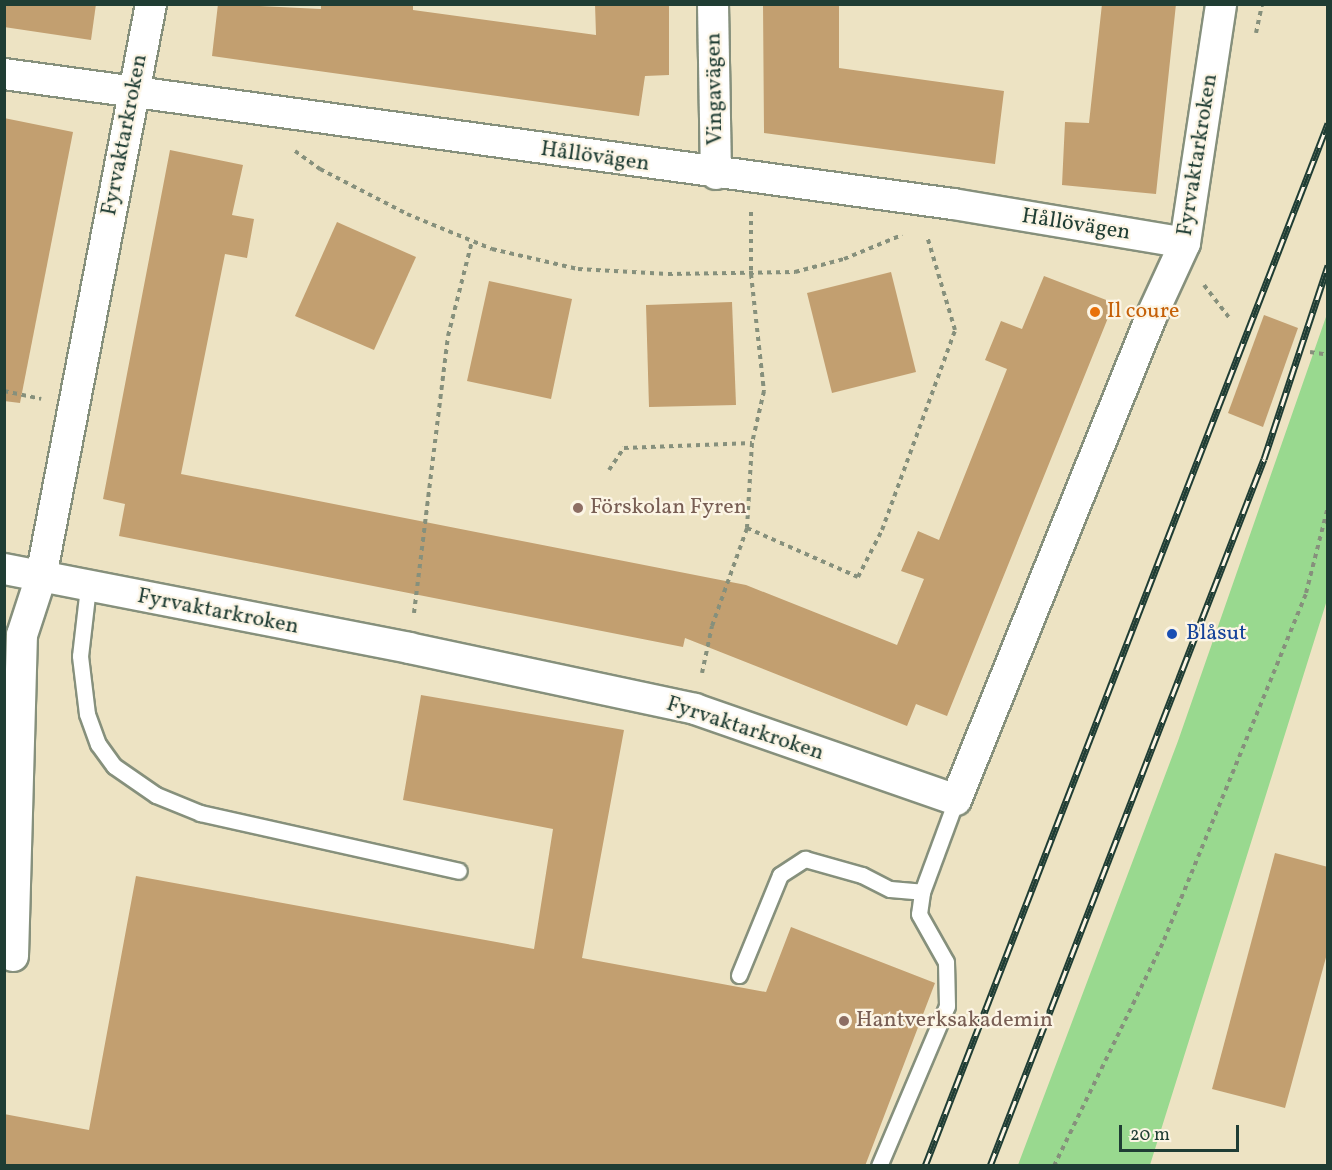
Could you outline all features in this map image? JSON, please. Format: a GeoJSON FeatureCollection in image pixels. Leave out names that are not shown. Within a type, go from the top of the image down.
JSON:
{"type":"FeatureCollection","features":[{"type":"Feature","properties":{"kind":"street","name":"Fyrvaktarkroken"},"geometry":{"type":"LineString","coordinates":[[151,4],[41,577],[409,648],[696,709],[956,800],[1150,317],[1185,243],[1221,4]]}},
{"type":"Feature","properties":{"kind":"street","name":"Vingavägen"},"geometry":{"type":"LineString","coordinates":[[713,4],[716,174]]}},
{"type":"Feature","properties":{"kind":"street","name":"Hållövägen"},"geometry":{"type":"LineString","coordinates":[[4,74],[716,174],[953,204],[1185,243]]}},
{"type":"Feature","properties":{"kind":"street"},"geometry":{"type":"LineString","coordinates":[[4,569],[41,577],[22,635],[13,956]]}},
{"type":"Feature","properties":{"kind":"lane"},"geometry":{"type":"LineString","coordinates":[[88,587],[80,656],[87,714],[98,744],[114,766],[156,795],[200,813],[288,836],[459,871]]}},
{"type":"Feature","properties":{"kind":"lane","name":"Fyrvaktarkroken"},"geometry":{"type":"LineString","coordinates":[[922,892],[956,800]]}},
{"type":"Feature","properties":{"kind":"lane"},"geometry":{"type":"LineString","coordinates":[[739,975],[780,875],[805,859],[862,875],[890,889],[922,892],[919,914],[946,962],[947,1005],[879,1166]]}},
{"type":"Feature","properties":{"kind":"path"},"geometry":{"type":"LineString","coordinates":[[293,150],[320,169],[407,214],[472,241],[578,269],[751,274],[795,272],[844,259],[883,245],[923,224],[953,204]]}},
{"type":"Feature","properties":{"kind":"path"},"geometry":{"type":"LineString","coordinates":[[696,709],[712,626],[747,528],[752,443],[764,392],[751,274],[751,177]]}},
{"type":"Feature","properties":{"kind":"path"},"geometry":{"type":"LineString","coordinates":[[747,528],[858,577],[882,530],[955,330],[923,224]]}},
{"type":"Feature","properties":{"kind":"path"},"geometry":{"type":"LineString","coordinates":[[409,648],[448,336],[472,241]]}},
{"type":"Feature","properties":{"kind":"path"},"geometry":{"type":"LineString","coordinates":[[1310,352],[1328,355]]}},
{"type":"Feature","properties":{"kind":"path"},"geometry":{"type":"LineString","coordinates":[[609,470],[624,448],[752,443]]}},
{"type":"Feature","properties":{"kind":"path"},"geometry":{"type":"LineString","coordinates":[[1054,1166],[1169,930],[1306,593],[1328,507]]}},
{"type":"Feature","properties":{"kind":"green space"},"geometry":{"type":"Polygon","coordinates":[[[1327,314],[1327,600],[1150,1165],[1018,1165],[1178,741],[1327,314]]]}},
{"type":"Feature","properties":{"kind":"building"},"geometry":{"type":"Polygon","coordinates":[[[4,4],[96,4],[91,40],[4,27],[4,4]]]}},
{"type":"Feature","properties":{"kind":"building"},"geometry":{"type":"Polygon","coordinates":[[[218,4],[321,9],[321,4],[413,4],[413,10],[596,35],[595,4],[669,4],[669,75],[645,76],[639,116],[212,56],[218,4]]]}},
{"type":"Feature","properties":{"kind":"building"},"geometry":{"type":"Polygon","coordinates":[[[763,4],[839,4],[839,68],[1004,91],[995,164],[764,133],[763,4]]]}},
{"type":"Feature","properties":{"kind":"building"},"geometry":{"type":"Polygon","coordinates":[[[1102,4],[1176,4],[1156,194],[1062,185],[1065,122],[1089,123],[1102,4]]]}},
{"type":"Feature","properties":{"kind":"building"},"geometry":{"type":"Polygon","coordinates":[[[4,118],[73,132],[20,403],[4,401],[4,118]]]}},
{"type":"Feature","properties":{"kind":"building"},"geometry":{"type":"Polygon","coordinates":[[[170,150],[243,165],[232,215],[254,219],[247,258],[225,254],[181,474],[746,585],[897,645],[924,579],[901,571],[918,531],[939,540],[1007,369],[985,360],[1001,321],[1022,329],[1044,276],[1114,303],[947,716],[916,704],[907,726],[685,638],[683,647],[119,536],[125,504],[103,499],[170,150]]]}},
{"type":"Feature","properties":{"kind":"building"},"geometry":{"type":"Polygon","coordinates":[[[337,222],[416,257],[374,350],[295,316],[337,222]]]}},
{"type":"Feature","properties":{"kind":"building"},"geometry":{"type":"Polygon","coordinates":[[[891,272],[916,372],[832,393],[807,293],[891,272]]]}},
{"type":"Feature","properties":{"kind":"building"},"geometry":{"type":"Polygon","coordinates":[[[489,281],[572,299],[551,399],[467,381],[489,281]]]}},
{"type":"Feature","properties":{"kind":"building"},"geometry":{"type":"Polygon","coordinates":[[[732,302],[736,405],[649,407],[646,305],[732,302]]]}},
{"type":"Feature","properties":{"kind":"building"},"geometry":{"type":"Polygon","coordinates":[[[1264,315],[1298,328],[1263,427],[1228,413],[1264,315]]]}},
{"type":"Feature","properties":{"kind":"building"},"geometry":{"type":"Polygon","coordinates":[[[421,695],[624,730],[582,958],[766,992],[791,927],[935,983],[865,1166],[4,1166],[4,1114],[89,1130],[136,876],[534,949],[553,829],[403,800],[421,695]]]}},
{"type":"Feature","properties":{"kind":"building"},"geometry":{"type":"Polygon","coordinates":[[[1275,853],[1328,867],[1328,950],[1285,1108],[1212,1089],[1275,853]]]}},
{"type":"Feature","properties":{"kind":"railway"},"geometry":{"type":"LineString","coordinates":[[925,1166],[1328,123]]}},
{"type":"Feature","properties":{"kind":"railway"},"geometry":{"type":"LineString","coordinates":[[990,1166],[1264,459],[1328,265]]}},
{"type":"Feature","properties":{"kind":"place","name":"Il coure"},"geometry":{"type":"Point","coordinates":[1095,312]}},
{"type":"Feature","properties":{"kind":"place","name":"Förskolan Fyren"},"geometry":{"type":"Point","coordinates":[578,508]}},
{"type":"Feature","properties":{"kind":"place","name":"Blåsut"},"geometry":{"type":"Point","coordinates":[1172,634]}},
{"type":"Feature","properties":{"kind":"place","name":"Hantverksakademin"},"geometry":{"type":"Point","coordinates":[844,1021]}}]}
